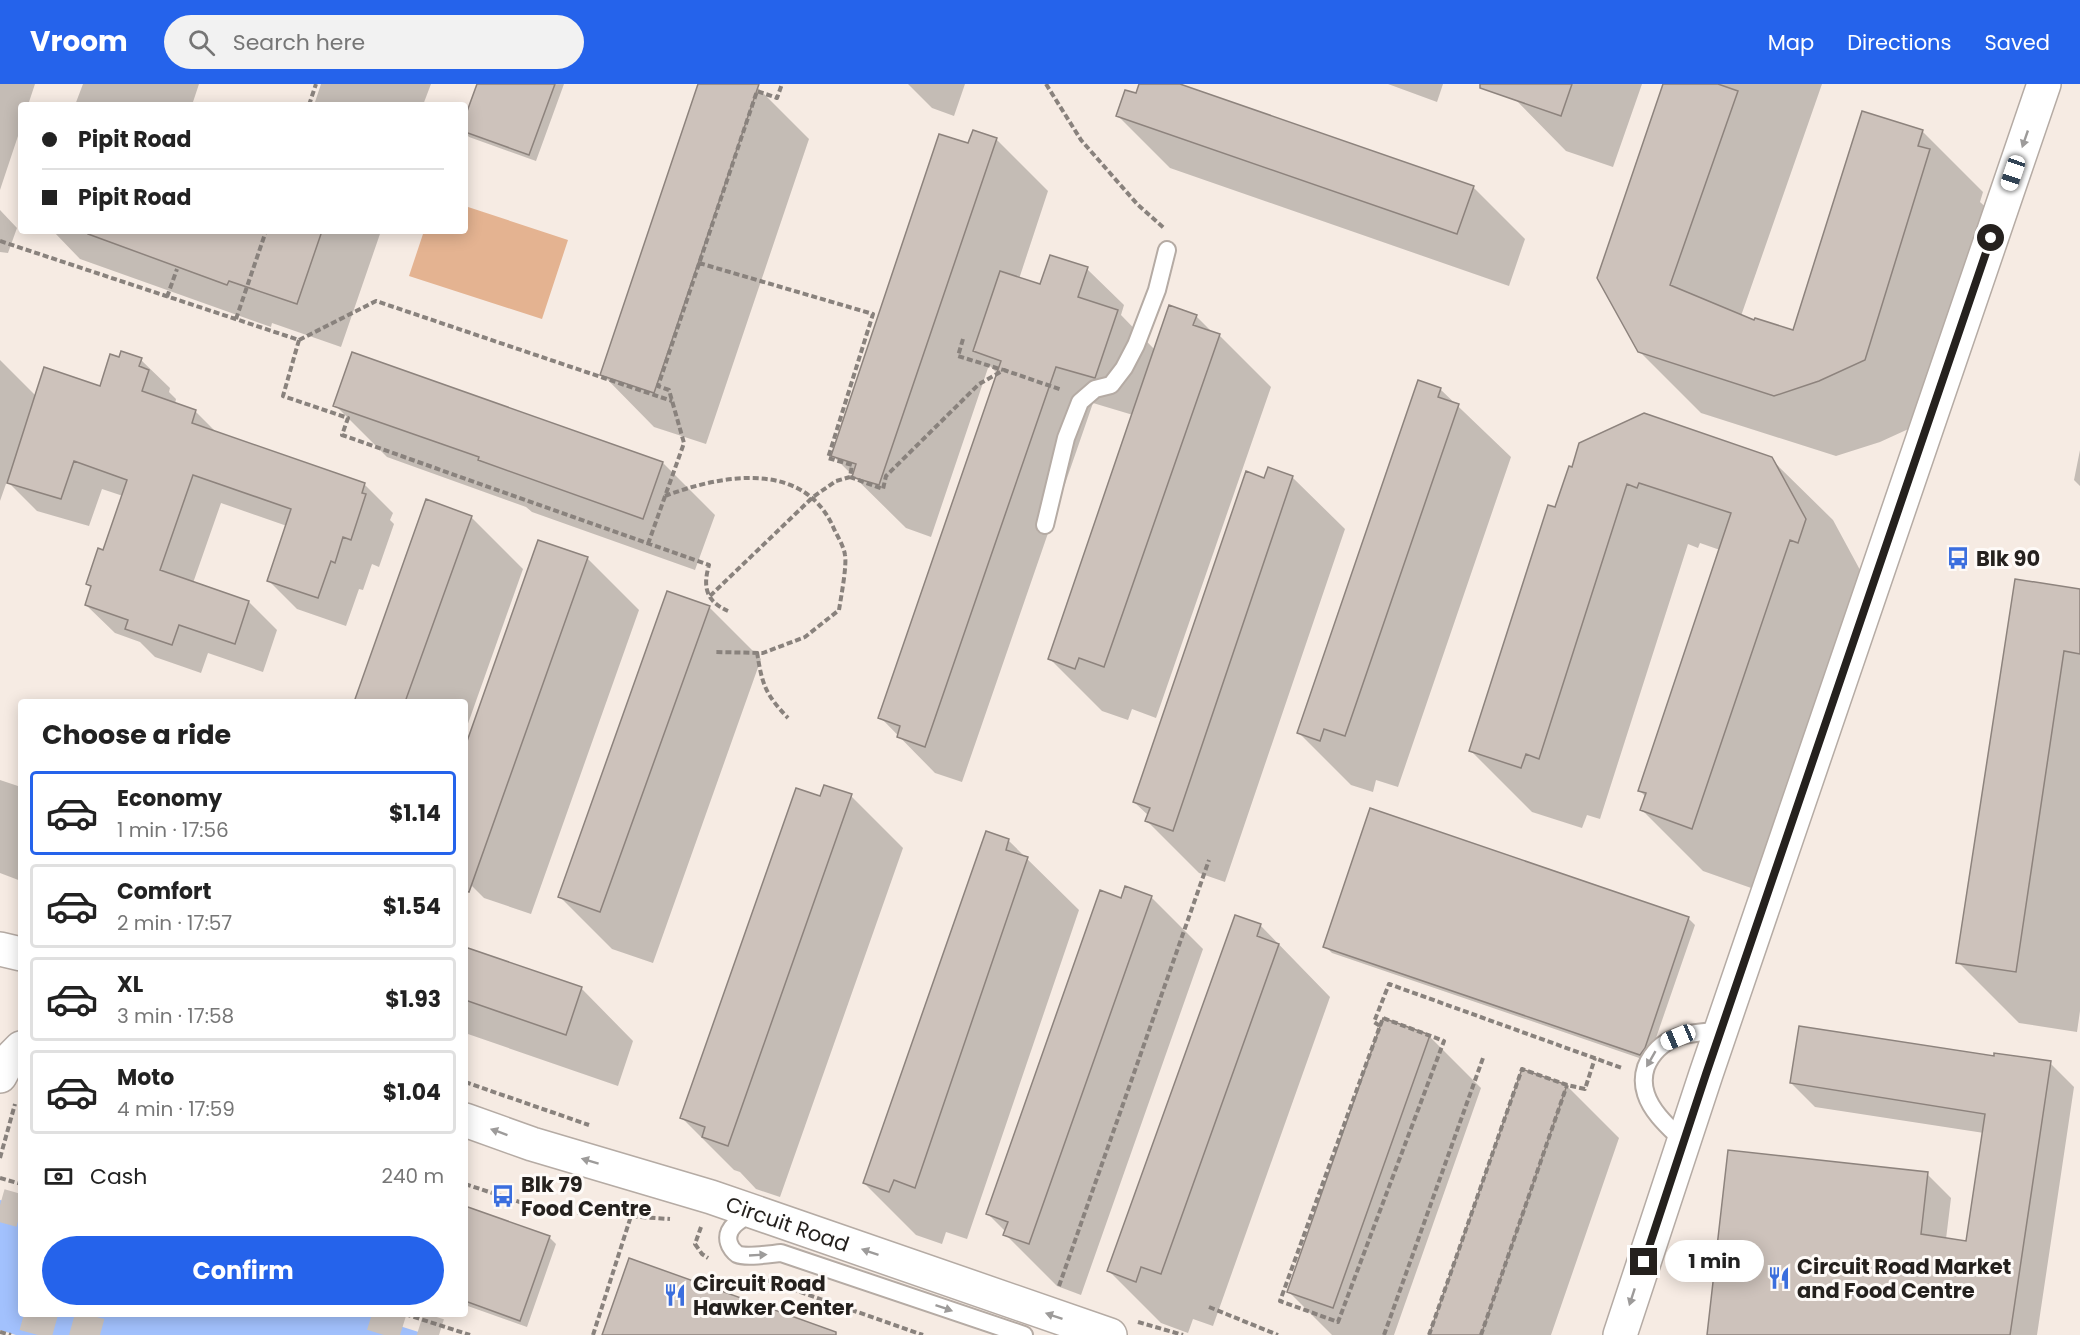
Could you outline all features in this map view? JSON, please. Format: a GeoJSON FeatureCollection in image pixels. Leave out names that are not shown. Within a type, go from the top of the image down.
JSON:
{"type":"FeatureCollection","features":[{"type":"Feature","properties":{"kind":"street"},"geometry":{"type":"LineString","coordinates":[[1620,1335],[1683,1141],[2044,84]]}},
{"type":"Feature","properties":{"kind":"street"},"geometry":{"type":"LineString","coordinates":[[0,949],[18,953]]}},
{"type":"Feature","properties":{"kind":"street"},"geometry":{"type":"LineString","coordinates":[[9,1086],[8,1061],[18,1051]]}},
{"type":"Feature","properties":{"kind":"street","name":"Circuit Road"},"geometry":{"type":"LineString","coordinates":[[468,1120],[532,1144],[711,1197],[1110,1335]]}},
{"type":"Feature","properties":{"kind":"lane"},"geometry":{"type":"LineString","coordinates":[[1045,525],[1066,438],[1080,402],[1095,389],[1112,385],[1124,368],[1136,345],[1157,290],[1167,250]]}},
{"type":"Feature","properties":{"kind":"lane"},"geometry":{"type":"LineString","coordinates":[[1683,1141],[1659,1117],[1646,1095],[1643,1075],[1660,1044],[1678,1037],[1721,1031]]}},
{"type":"Feature","properties":{"kind":"lane"},"geometry":{"type":"LineString","coordinates":[[754,1212],[732,1227],[727,1236],[729,1245],[736,1253],[744,1255],[781,1253],[1024,1335]]}},
{"type":"Feature","properties":{"kind":"path"},"geometry":{"type":"LineString","coordinates":[[310,102],[316,84]]}},
{"type":"Feature","properties":{"kind":"path"},"geometry":{"type":"LineString","coordinates":[[648,544],[684,443],[669,390],[658,386],[757,91],[777,98],[782,84]]}},
{"type":"Feature","properties":{"kind":"path"},"geometry":{"type":"LineString","coordinates":[[1046,84],[1081,140],[1138,205],[1173,236],[1167,250]]}},
{"type":"Feature","properties":{"kind":"path"},"geometry":{"type":"LineString","coordinates":[[236,319],[265,234]]}},
{"type":"Feature","properties":{"kind":"path"},"geometry":{"type":"LineString","coordinates":[[0,241],[299,340],[376,301],[672,401]]}},
{"type":"Feature","properties":{"kind":"path"},"geometry":{"type":"LineString","coordinates":[[699,263],[873,314],[828,458],[852,465],[850,477]]}},
{"type":"Feature","properties":{"kind":"path"},"geometry":{"type":"LineString","coordinates":[[167,297],[177,269]]}},
{"type":"Feature","properties":{"kind":"path"},"geometry":{"type":"LineString","coordinates":[[963,339],[958,356],[1085,397]]}},
{"type":"Feature","properties":{"kind":"path"},"geometry":{"type":"LineString","coordinates":[[299,340],[283,396],[348,418],[342,435],[709,565],[704,583],[711,601],[728,611]]}},
{"type":"Feature","properties":{"kind":"path"},"geometry":{"type":"LineString","coordinates":[[710,596],[813,497],[836,481],[850,477],[883,489],[886,476],[979,384],[1004,370]]}},
{"type":"Feature","properties":{"kind":"path"},"geometry":{"type":"LineString","coordinates":[[665,496],[727,478],[772,480],[797,486],[813,497],[830,518],[846,556],[839,610],[805,637],[763,652],[716,652]]}},
{"type":"Feature","properties":{"kind":"path"},"geometry":{"type":"LineString","coordinates":[[757,652],[761,681],[772,702],[788,717]]}},
{"type":"Feature","properties":{"kind":"path"},"geometry":{"type":"LineString","coordinates":[[1056,1295],[1209,860]]}},
{"type":"Feature","properties":{"kind":"path"},"geometry":{"type":"LineString","coordinates":[[1380,1026],[1374,1022],[1389,984],[1643,1075]]}},
{"type":"Feature","properties":{"kind":"path"},"geometry":{"type":"LineString","coordinates":[[1383,1018],[1444,1041],[1338,1322],[1280,1301],[1380,1026],[1383,1018]]}},
{"type":"Feature","properties":{"kind":"path"},"geometry":{"type":"LineString","coordinates":[[1384,1335],[1483,1058]]}},
{"type":"Feature","properties":{"kind":"path"},"geometry":{"type":"LineString","coordinates":[[1430,1335],[1522,1069],[1585,1089],[1595,1058]]}},
{"type":"Feature","properties":{"kind":"path"},"geometry":{"type":"LineString","coordinates":[[1481,1335],[1567,1085]]}},
{"type":"Feature","properties":{"kind":"path"},"geometry":{"type":"LineString","coordinates":[[0,1158],[9,1086]]}},
{"type":"Feature","properties":{"kind":"path"},"geometry":{"type":"LineString","coordinates":[[0,1178],[18,1183]]}},
{"type":"Feature","properties":{"kind":"path"},"geometry":{"type":"LineString","coordinates":[[468,1185],[547,1211],[671,1219]]}},
{"type":"Feature","properties":{"kind":"path"},"geometry":{"type":"LineString","coordinates":[[593,1335],[631,1216]]}},
{"type":"Feature","properties":{"kind":"path"},"geometry":{"type":"LineString","coordinates":[[706,1220],[698,1233],[695,1244],[702,1254],[715,1262]]}},
{"type":"Feature","properties":{"kind":"path"},"geometry":{"type":"LineString","coordinates":[[759,1277],[923,1335]]}},
{"type":"Feature","properties":{"kind":"path"},"geometry":{"type":"LineString","coordinates":[[1209,1307],[1278,1335]]}},
{"type":"Feature","properties":{"kind":"path"},"geometry":{"type":"LineString","coordinates":[[414,1317],[471,1335]]}},
{"type":"Feature","properties":{"kind":"path"},"geometry":{"type":"LineString","coordinates":[[0,1332],[11,1335]]}},
{"type":"Feature","properties":{"kind":"shaded area"},"geometry":{"type":"Polygon","coordinates":[[[468,207],[568,240],[542,319],[409,276],[423,234],[468,234],[468,207]]]}},
{"type":"Feature","properties":{"kind":"water"},"geometry":{"type":"Polygon","coordinates":[[[0,1200],[18,1205],[18,1317],[371,1317],[428,1335],[16,1335],[0,1330],[0,1200]]]}},
{"type":"Feature","properties":{"kind":"building"},"geometry":{"type":"Polygon","coordinates":[[[477,84],[555,84],[529,155],[468,133],[468,109],[477,84]]]}},
{"type":"Feature","properties":{"kind":"building"},"geometry":{"type":"Polygon","coordinates":[[[698,84],[759,84],[654,393],[600,375],[698,84]]]}},
{"type":"Feature","properties":{"kind":"building"},"geometry":{"type":"Polygon","coordinates":[[[1139,84],[1180,84],[1474,186],[1457,234],[1116,116],[1125,90],[1136,93],[1139,84]]]}},
{"type":"Feature","properties":{"kind":"building"},"geometry":{"type":"Polygon","coordinates":[[[1480,84],[1572,84],[1561,116],[1480,88],[1480,84]]]}},
{"type":"Feature","properties":{"kind":"building"},"geometry":{"type":"Polygon","coordinates":[[[1663,84],[1718,84],[1738,91],[1670,285],[1754,320],[1755,318],[1793,330],[1862,111],[1923,130],[1918,146],[1930,149],[1865,360],[1819,381],[1774,396],[1638,352],[1597,278],[1663,84]]]}},
{"type":"Feature","properties":{"kind":"building"},"geometry":{"type":"Polygon","coordinates":[[[973,130],[997,138],[879,485],[852,477],[856,464],[831,456],[939,134],[968,143],[973,130]]]}},
{"type":"Feature","properties":{"kind":"building"},"geometry":{"type":"Polygon","coordinates":[[[88,234],[321,234],[297,304],[229,281],[227,285],[88,234]]]}},
{"type":"Feature","properties":{"kind":"building"},"geometry":{"type":"Polygon","coordinates":[[[1050,255],[1088,267],[1078,297],[1118,310],[1095,378],[1056,367],[925,747],[897,737],[900,726],[878,718],[1001,361],[973,351],[1000,271],[1040,284],[1050,255]]]}},
{"type":"Feature","properties":{"kind":"building"},"geometry":{"type":"Polygon","coordinates":[[[1169,305],[1197,315],[1193,325],[1220,334],[1104,667],[1079,658],[1075,669],[1048,659],[1169,305]]]}},
{"type":"Feature","properties":{"kind":"building"},"geometry":{"type":"Polygon","coordinates":[[[121,351],[142,358],[139,366],[149,370],[142,391],[196,410],[192,423],[365,483],[362,493],[366,494],[351,540],[343,537],[335,563],[331,561],[318,598],[267,581],[291,509],[193,475],[160,570],[249,601],[235,644],[179,625],[172,645],[125,629],[128,620],[85,605],[91,586],[86,584],[98,548],[103,550],[127,480],[74,461],[61,499],[7,483],[44,367],[100,386],[110,354],[119,357],[121,351]]]}},
{"type":"Feature","properties":{"kind":"building"},"geometry":{"type":"Polygon","coordinates":[[[352,352],[663,462],[643,519],[478,460],[479,457],[333,406],[352,352]]]}},
{"type":"Feature","properties":{"kind":"building"},"geometry":{"type":"Polygon","coordinates":[[[1418,380],[1441,388],[1438,397],[1459,404],[1345,736],[1324,729],[1320,741],[1297,733],[1418,380]]]}},
{"type":"Feature","properties":{"kind":"building"},"geometry":{"type":"Polygon","coordinates":[[[1644,413],[1772,457],[1806,519],[1798,543],[1790,540],[1692,829],[1640,810],[1646,793],[1638,791],[1731,513],[1639,483],[1637,488],[1627,484],[1539,759],[1526,754],[1521,768],[1469,751],[1548,505],[1555,507],[1569,466],[1572,467],[1579,443],[1644,413]]]}},
{"type":"Feature","properties":{"kind":"building"},"geometry":{"type":"Polygon","coordinates":[[[1268,467],[1293,476],[1173,831],[1145,821],[1150,808],[1133,802],[1246,471],[1264,478],[1268,467]]]}},
{"type":"Feature","properties":{"kind":"building"},"geometry":{"type":"Polygon","coordinates":[[[426,499],[472,516],[406,699],[355,699],[426,499]]]}},
{"type":"Feature","properties":{"kind":"building"},"geometry":{"type":"Polygon","coordinates":[[[538,540],[588,557],[469,892],[468,738],[538,540]]]}},
{"type":"Feature","properties":{"kind":"building"},"geometry":{"type":"Polygon","coordinates":[[[2015,579],[2080,589],[2080,654],[2064,651],[2016,972],[1956,963],[2015,579]]]}},
{"type":"Feature","properties":{"kind":"building"},"geometry":{"type":"Polygon","coordinates":[[[667,591],[710,606],[600,912],[558,897],[667,591]]]}},
{"type":"Feature","properties":{"kind":"building"},"geometry":{"type":"Polygon","coordinates":[[[824,785],[852,794],[728,1146],[702,1137],[705,1127],[680,1118],[796,788],[820,796],[824,785]]]}},
{"type":"Feature","properties":{"kind":"building"},"geometry":{"type":"Polygon","coordinates":[[[1370,808],[1689,917],[1645,1048],[1640,1055],[1323,947],[1370,808]]]}},
{"type":"Feature","properties":{"kind":"building"},"geometry":{"type":"Polygon","coordinates":[[[986,831],[1009,839],[1006,850],[1028,857],[915,1188],[894,1180],[889,1192],[863,1183],[986,831]]]}},
{"type":"Feature","properties":{"kind":"building"},"geometry":{"type":"Polygon","coordinates":[[[1125,886],[1152,896],[1029,1244],[1003,1235],[1008,1222],[986,1214],[1100,890],[1121,898],[1125,886]]]}},
{"type":"Feature","properties":{"kind":"building"},"geometry":{"type":"Polygon","coordinates":[[[1235,915],[1261,924],[1257,936],[1279,944],[1161,1274],[1141,1267],[1136,1282],[1107,1271],[1235,915]]]}},
{"type":"Feature","properties":{"kind":"building"},"geometry":{"type":"Polygon","coordinates":[[[468,948],[582,987],[566,1035],[468,1001],[468,948]]]}},
{"type":"Feature","properties":{"kind":"building"},"geometry":{"type":"Polygon","coordinates":[[[1383,1018],[1430,1035],[1333,1308],[1287,1292],[1383,1018]]]}},
{"type":"Feature","properties":{"kind":"building"},"geometry":{"type":"Polygon","coordinates":[[[1799,1026],[1994,1056],[1994,1053],[2051,1061],[2010,1335],[1707,1335],[1728,1150],[1928,1172],[1921,1234],[1966,1241],[1985,1114],[1790,1083],[1799,1026]]]}},
{"type":"Feature","properties":{"kind":"building"},"geometry":{"type":"Polygon","coordinates":[[[1522,1069],[1567,1085],[1481,1335],[1429,1335],[1522,1069]]]}},
{"type":"Feature","properties":{"kind":"building"},"geometry":{"type":"Polygon","coordinates":[[[468,1207],[550,1236],[520,1321],[468,1302],[468,1207]]]}},
{"type":"Feature","properties":{"kind":"building","name":"Circuit Road Hawker Center"},"geometry":{"type":"Polygon","coordinates":[[[629,1258],[836,1332],[836,1335],[602,1335],[629,1258]]]}},
{"type":"Feature","properties":{"kind":"tunnel"},"geometry":{"type":"LineString","coordinates":[[0,1205],[18,1210]]}},
{"type":"Feature","properties":{"kind":"tunnel"},"geometry":{"type":"LineString","coordinates":[[35,1317],[100,1335]]}},
{"type":"Feature","properties":{"kind":"tunnel"},"geometry":{"type":"LineString","coordinates":[[382,1317],[439,1335]]}},
{"type":"Feature","properties":{"kind":"place","name":"Blk 90"},"geometry":{"type":"Point","coordinates":[1958,558]}},
{"type":"Feature","properties":{"kind":"place","name":"Blk 79 Food Centre"},"geometry":{"type":"Point","coordinates":[503,1196]}},
{"type":"Feature","properties":{"kind":"place","name":"Circuit Road Market and Food Centre"},"geometry":{"type":"Point","coordinates":[1779,1278]}},
{"type":"Feature","properties":{"kind":"place","name":"Circuit Road Hawker Center"},"geometry":{"type":"Point","coordinates":[675,1295]}},
{"type":"Feature","properties":{"kind":"route"},"geometry":{"type":"LineString","coordinates":[[1644,1262],[1991,238]]}}]}
